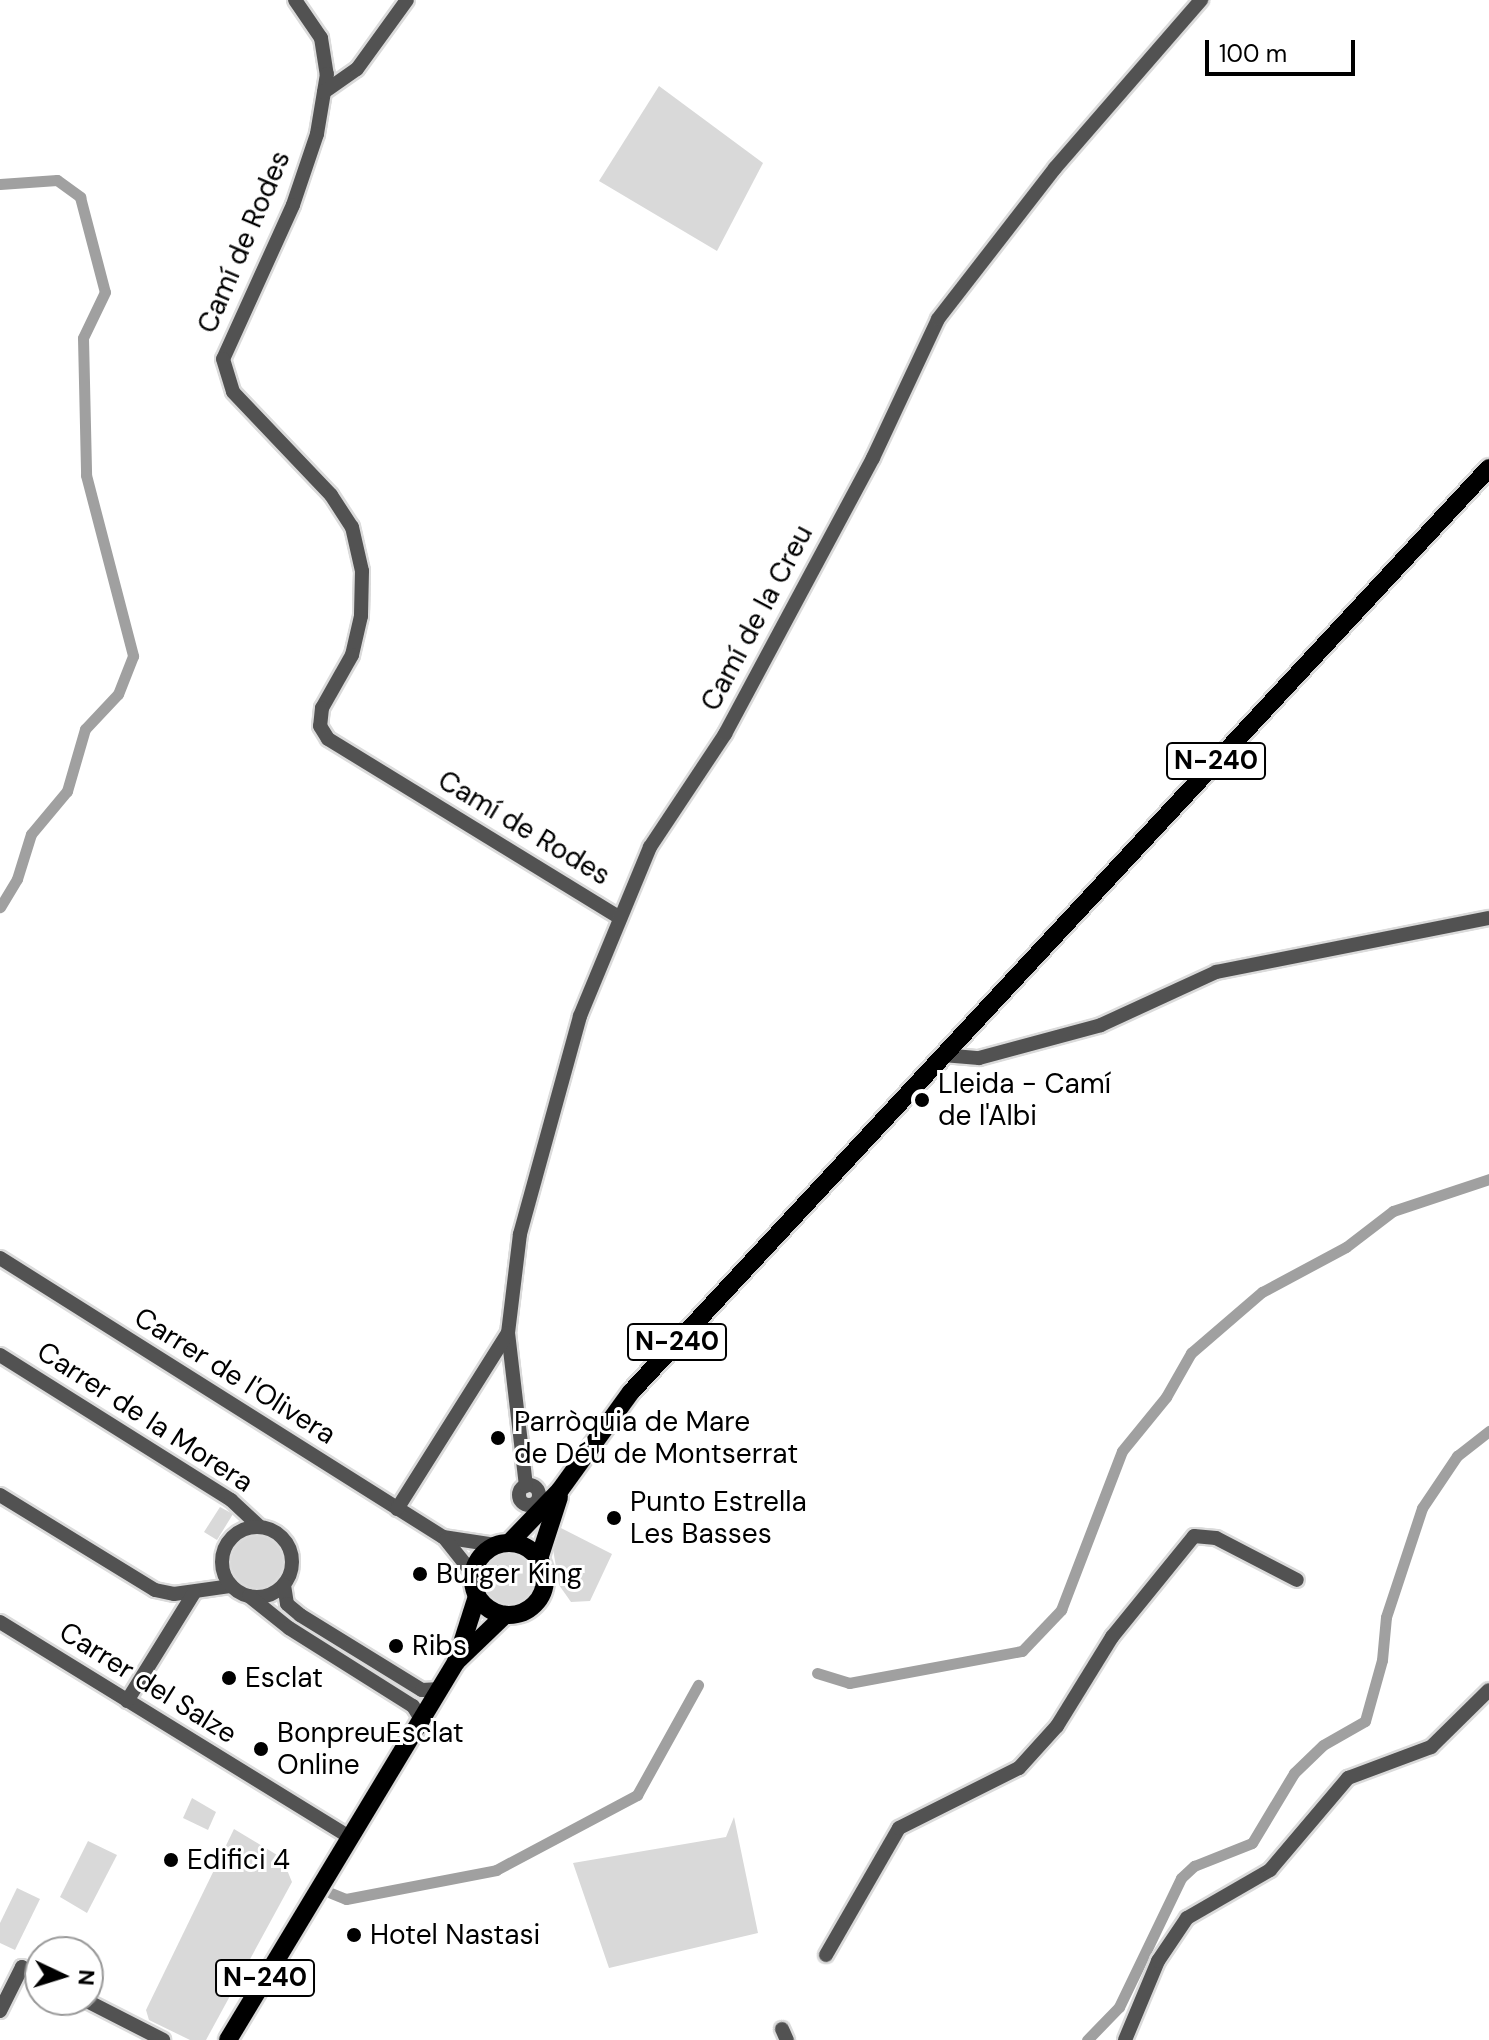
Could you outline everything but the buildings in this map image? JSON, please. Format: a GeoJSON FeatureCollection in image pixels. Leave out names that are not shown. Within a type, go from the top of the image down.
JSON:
{"type":"FeatureCollection","features":[{"type":"Feature","properties":{"kind":"main road","name":"N-240"},"geometry":{"type":"LineString","coordinates":[[228,2040],[456,1662],[477,1596],[473,1574],[482,1554],[502,1544],[560,1490],[624,1399],[1489,468]]}},
{"type":"Feature","properties":{"kind":"main road","name":"N-240"},"geometry":{"type":"LineString","coordinates":[[456,1662],[505,1615],[523,1612],[540,1596],[545,1579],[539,1559],[560,1490]]}},
{"type":"Feature","properties":{"kind":"main road"},"geometry":{"type":"LineString","coordinates":[[502,1544],[526,1547],[539,1559]]}},
{"type":"Feature","properties":{"kind":"main road"},"geometry":{"type":"LineString","coordinates":[[477,1596],[505,1615]]}},
{"type":"Feature","properties":{"kind":"street","name":"Camí de Rodes"},"geometry":{"type":"LineString","coordinates":[[295,0],[321,38],[327,74],[317,134],[293,205],[223,359],[233,392],[331,495],[352,527],[362,571],[361,616],[352,655],[322,708],[320,726],[328,739],[619,917]]}},
{"type":"Feature","properties":{"kind":"street"},"geometry":{"type":"LineString","coordinates":[[324,92],[357,69],[407,0]]}},
{"type":"Feature","properties":{"kind":"street","name":"Camí de la Creu"},"geometry":{"type":"LineString","coordinates":[[526,1486],[508,1333],[520,1234],[557,1092],[619,917],[650,847],[725,734],[873,458],[938,319],[1055,168],[1201,0]]}},
{"type":"Feature","properties":{"kind":"street"},"geometry":{"type":"LineString","coordinates":[[943,1055],[979,1058],[1101,1025],[1216,972],[1489,918]]}},
{"type":"Feature","properties":{"kind":"street","name":"Carrer de l'Olivera"},"geometry":{"type":"LineString","coordinates":[[0,1258],[443,1537],[473,1574]]}},
{"type":"Feature","properties":{"kind":"street","name":"Camí de la Creu"},"geometry":{"type":"LineString","coordinates":[[397,1509],[508,1333]]}},
{"type":"Feature","properties":{"kind":"street","name":"Carrer de la Morera"},"geometry":{"type":"LineString","coordinates":[[0,1355],[231,1500],[259,1526]]}},
{"type":"Feature","properties":{"kind":"street"},"geometry":{"type":"LineString","coordinates":[[492,1358],[511,1362]]}},
{"type":"Feature","properties":{"kind":"street"},"geometry":{"type":"LineString","coordinates":[[0,1495],[155,1590],[194,1593],[231,1586]]}},
{"type":"Feature","properties":{"kind":"street"},"geometry":{"type":"LineString","coordinates":[[421,1719],[413,1706],[231,1586],[224,1576],[223,1552],[236,1533],[259,1526],[280,1534],[292,1553],[284,1585],[290,1607],[422,1690],[440,1689]]}},
{"type":"Feature","properties":{"kind":"street"},"geometry":{"type":"LineString","coordinates":[[826,1955],[899,1828],[1019,1768],[1057,1726],[1112,1637],[1194,1536],[1216,1538],[1297,1580]]}},
{"type":"Feature","properties":{"kind":"street","name":"Carrer de l'Olivera"},"geometry":{"type":"LineString","coordinates":[[443,1537],[502,1544]]}},
{"type":"Feature","properties":{"kind":"street"},"geometry":{"type":"LineString","coordinates":[[249,1596],[268,1596],[284,1585]]}},
{"type":"Feature","properties":{"kind":"street"},"geometry":{"type":"LineString","coordinates":[[127,1701],[194,1593]]}},
{"type":"Feature","properties":{"kind":"street","name":"Carrer del Salze"},"geometry":{"type":"LineString","coordinates":[[0,1622],[350,1837]]}},
{"type":"Feature","properties":{"kind":"street"},"geometry":{"type":"LineString","coordinates":[[343,1661],[354,1649]]}},
{"type":"Feature","properties":{"kind":"street"},"geometry":{"type":"LineString","coordinates":[[1125,2040],[1158,1961],[1193,1913],[1270,1870],[1348,1778],[1431,1747],[1489,1690]]}},
{"type":"Feature","properties":{"kind":"street"},"geometry":{"type":"LineString","coordinates":[[0,2011],[24,1968]]}},
{"type":"Feature","properties":{"kind":"street"},"geometry":{"type":"LineString","coordinates":[[104,2010],[163,2040]]}},
{"type":"Feature","properties":{"kind":"shaded area"},"geometry":{"type":"Polygon","coordinates":[[[659,86],[763,163],[717,251],[599,181],[659,86]]]}},
{"type":"Feature","properties":{"kind":"shaded area"},"geometry":{"type":"Polygon","coordinates":[[[220,1507],[233,1514],[217,1540],[204,1532],[220,1507]]]}},
{"type":"Feature","properties":{"kind":"shaded area"},"geometry":{"type":"Polygon","coordinates":[[[559,1527],[612,1554],[590,1601],[571,1602],[559,1585],[553,1549],[559,1527]]]}},
{"type":"Feature","properties":{"kind":"shaded area"},"geometry":{"type":"Polygon","coordinates":[[[258,1532],[269,1534],[279,1541],[286,1551],[286,1573],[279,1583],[269,1590],[258,1592],[247,1590],[237,1583],[230,1573],[228,1562],[230,1551],[237,1541],[247,1534],[258,1532]]]}},
{"type":"Feature","properties":{"kind":"shaded area"},"geometry":{"type":"Polygon","coordinates":[[[508,1548],[520,1550],[529,1557],[536,1566],[536,1590],[529,1599],[520,1606],[508,1608],[496,1606],[487,1599],[480,1590],[478,1578],[480,1566],[487,1557],[496,1550],[508,1548]]]}},
{"type":"Feature","properties":{"kind":"shaded area"},"geometry":{"type":"Polygon","coordinates":[[[192,1798],[216,1812],[208,1830],[183,1818],[192,1798]]]}},
{"type":"Feature","properties":{"kind":"shaded area"},"geometry":{"type":"Polygon","coordinates":[[[734,1817],[758,1933],[609,1968],[573,1863],[726,1837],[734,1817]]]}},
{"type":"Feature","properties":{"kind":"shaded area"},"geometry":{"type":"Polygon","coordinates":[[[234,1829],[282,1858],[292,1882],[206,2040],[190,2040],[149,2020],[146,2010],[234,1829]]]}},
{"type":"Feature","properties":{"kind":"shaded area"},"geometry":{"type":"Polygon","coordinates":[[[88,1841],[117,1855],[87,1913],[60,1897],[88,1841]]]}},
{"type":"Feature","properties":{"kind":"shaded area"},"geometry":{"type":"Polygon","coordinates":[[[17,1888],[40,1899],[15,1950],[0,1943],[0,1923],[17,1888]]]}},
{"type":"Feature","properties":{"kind":"waterway"},"geometry":{"type":"LineString","coordinates":[[0,184],[57,180],[80,197],[105,292],[83,338],[86,475],[133,656],[118,694],[85,729],[67,791],[31,834],[17,879],[0,907]]}},
{"type":"Feature","properties":{"kind":"waterway"},"geometry":{"type":"LineString","coordinates":[[817,1673],[849,1683],[1022,1651],[1061,1610],[1122,1451],[1166,1397],[1191,1353],[1262,1292],[1346,1247],[1393,1211],[1489,1179]]}},
{"type":"Feature","properties":{"kind":"waterway"},"geometry":{"type":"LineString","coordinates":[[1087,2040],[1119,2007],[1181,1878],[1194,1866],[1252,1843],[1294,1773],[1323,1745],[1365,1721],[1382,1660],[1386,1617],[1422,1508],[1457,1456],[1489,1431]]}},
{"type":"Feature","properties":{"kind":"waterway"},"geometry":{"type":"LineString","coordinates":[[331,1893],[346,1899],[496,1870],[637,1795],[698,1685]]}},
{"type":"Feature","properties":{"kind":"place","name":"Lleida - Camí de l'Albi"},"geometry":{"type":"Point","coordinates":[922,1100]}},
{"type":"Feature","properties":{"kind":"place","name":"Parròquia de Mare de Déu de Montserrat"},"geometry":{"type":"Point","coordinates":[498,1438]}},
{"type":"Feature","properties":{"kind":"place","name":"Punto Estrella Les Basses"},"geometry":{"type":"Point","coordinates":[614,1518]}},
{"type":"Feature","properties":{"kind":"place","name":"Burger King"},"geometry":{"type":"Point","coordinates":[420,1574]}},
{"type":"Feature","properties":{"kind":"place","name":"Ribs"},"geometry":{"type":"Point","coordinates":[396,1646]}},
{"type":"Feature","properties":{"kind":"place","name":"Esclat"},"geometry":{"type":"Point","coordinates":[229,1678]}},
{"type":"Feature","properties":{"kind":"place","name":"BonpreuEsclat Online"},"geometry":{"type":"Point","coordinates":[261,1749]}},
{"type":"Feature","properties":{"kind":"place","name":"Edifici 4"},"geometry":{"type":"Point","coordinates":[171,1860]}},
{"type":"Feature","properties":{"kind":"place","name":"Hotel Nastasi"},"geometry":{"type":"Point","coordinates":[354,1935]}}]}
